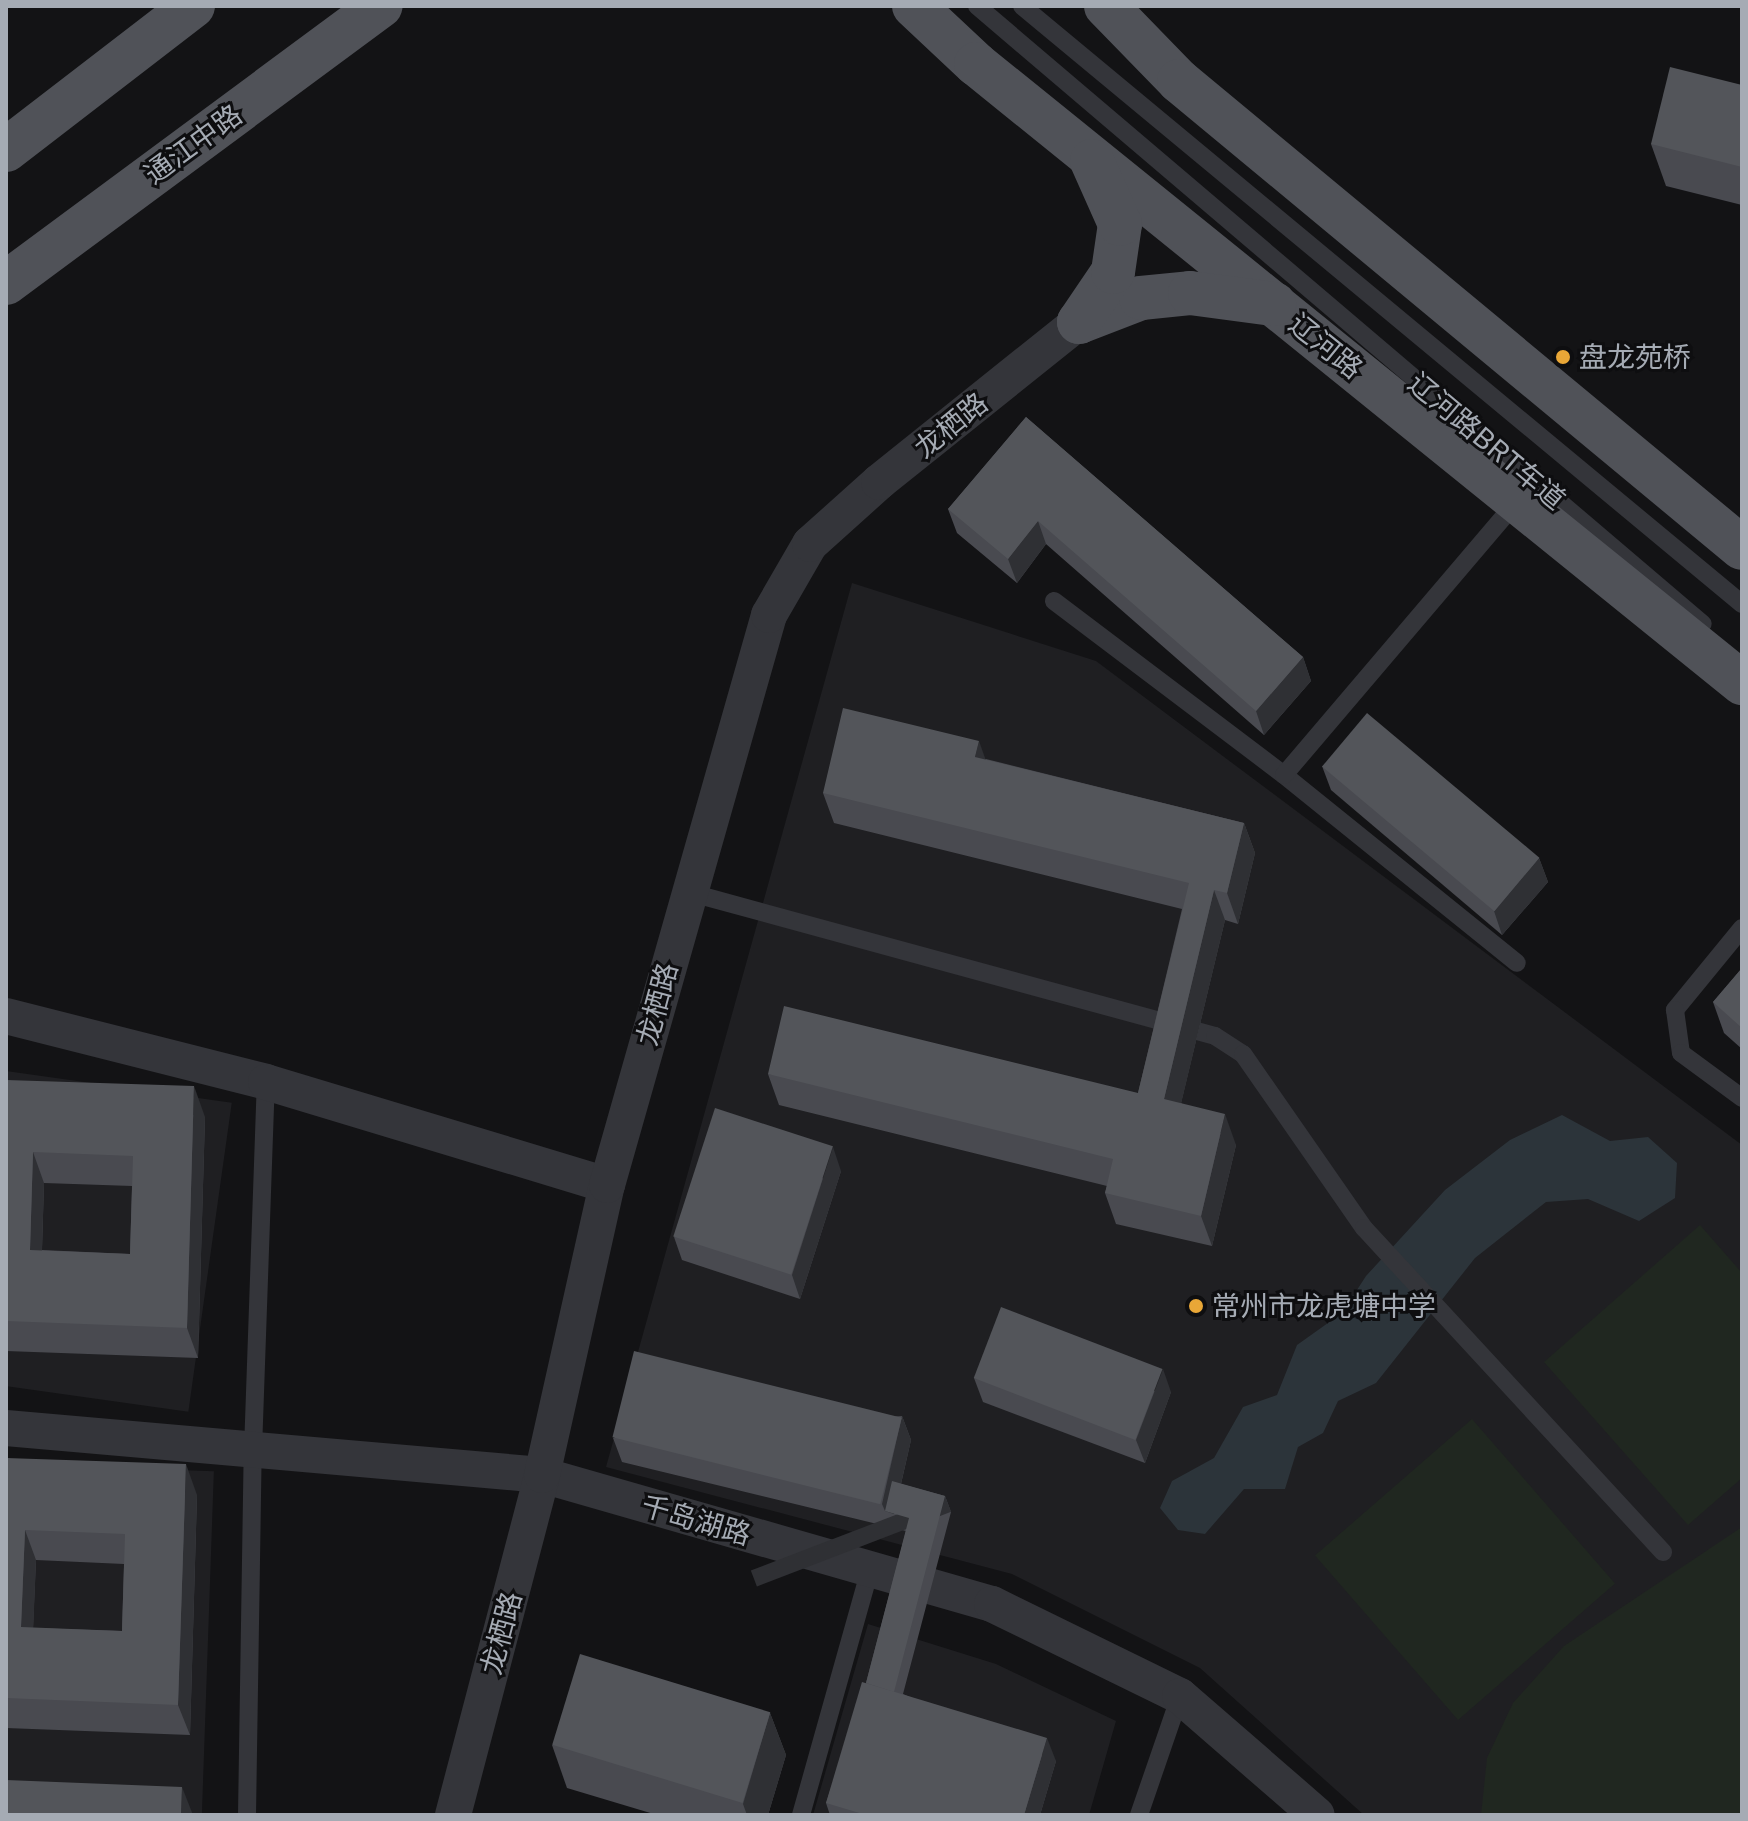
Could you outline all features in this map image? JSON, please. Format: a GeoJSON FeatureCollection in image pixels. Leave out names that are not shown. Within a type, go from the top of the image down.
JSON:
{"type":"FeatureCollection","features":[{"type":"Feature","properties":{"kind":"main road"},"geometry":{"type":"LineString","coordinates":[[6,150],[193,6]]}},
{"type":"Feature","properties":{"kind":"main road","name":"通江中路"},"geometry":{"type":"LineString","coordinates":[[6,283],[381,6]]}},
{"type":"Feature","properties":{"kind":"main road","name":"辽河路"},"geometry":{"type":"LineString","coordinates":[[914,6],[976,64],[1742,683]]}},
{"type":"Feature","properties":{"kind":"main road"},"geometry":{"type":"LineString","coordinates":[[1106,6],[1179,81],[1742,548]]}},
{"type":"Feature","properties":{"kind":"main road"},"geometry":{"type":"LineString","coordinates":[[1079,322],[1113,272],[1120,224],[1089,155]]}},
{"type":"Feature","properties":{"kind":"main road"},"geometry":{"type":"LineString","coordinates":[[1079,322],[1141,298],[1190,293],[1274,304]]}},
{"type":"Feature","properties":{"kind":"street","name":"龙栖路"},"geometry":{"type":"LineString","coordinates":[[453,1815],[542,1475],[607,1185],[769,615],[810,544],[879,482],[1079,322]]}},
{"type":"Feature","properties":{"kind":"street"},"geometry":{"type":"LineString","coordinates":[[6,1016],[266,1082],[607,1185]]}},
{"type":"Feature","properties":{"kind":"street","name":"千岛湖路"},"geometry":{"type":"LineString","coordinates":[[6,1428],[542,1475],[992,1604],[1180,1696],[1317,1815]]}},
{"type":"Feature","properties":{"kind":"lane","name":"辽河路BRT车道"},"geometry":{"type":"LineString","coordinates":[[977,6],[1718,636]]}},
{"type":"Feature","properties":{"kind":"lane","name":"辽河路BRT车道"},"geometry":{"type":"LineString","coordinates":[[1022,6],[1742,604]]}},
{"type":"Feature","properties":{"kind":"lane"},"geometry":{"type":"LineString","coordinates":[[1284,775],[1517,501]]}},
{"type":"Feature","properties":{"kind":"lane"},"geometry":{"type":"LineString","coordinates":[[1054,601],[1284,775],[1517,963]]}},
{"type":"Feature","properties":{"kind":"lane"},"geometry":{"type":"LineString","coordinates":[[688,892],[1215,1036],[1243,1054],[1364,1228],[1663,1552]]}},
{"type":"Feature","properties":{"kind":"lane"},"geometry":{"type":"LineString","coordinates":[[1742,928],[1675,1010],[1681,1053],[1742,1098]]}},
{"type":"Feature","properties":{"kind":"lane"},"geometry":{"type":"LineString","coordinates":[[247,1815],[253,1450],[266,1082]]}},
{"type":"Feature","properties":{"kind":"lane"},"geometry":{"type":"LineString","coordinates":[[801,1815],[870,1569]]}},
{"type":"Feature","properties":{"kind":"lane"},"geometry":{"type":"LineString","coordinates":[[1139,1815],[1180,1696]]}},
{"type":"Feature","properties":{"kind":"shaded area","name":"常州市龙虎塘中学"},"geometry":{"type":"Polygon","coordinates":[[[852,583],[1096,661],[1742,1145],[1742,1815],[1364,1815],[1200,1668],[1012,1574],[606,1467],[852,583]]]}},
{"type":"Feature","properties":{"kind":"shaded area"},"geometry":{"type":"Polygon","coordinates":[[[6,1071],[232,1103],[188,1412],[6,1386],[6,1071]]]}},
{"type":"Feature","properties":{"kind":"shaded area"},"geometry":{"type":"Polygon","coordinates":[[[1562,1115],[1610,1141],[1648,1137],[1677,1163],[1675,1198],[1639,1221],[1588,1199],[1546,1202],[1475,1258],[1376,1383],[1338,1401],[1323,1433],[1298,1447],[1285,1489],[1244,1489],[1205,1534],[1178,1530],[1160,1508],[1172,1481],[1214,1458],[1243,1407],[1277,1395],[1297,1345],[1342,1313],[1366,1276],[1445,1190],[1510,1140],[1562,1115]]]}},
{"type":"Feature","properties":{"kind":"shaded area"},"geometry":{"type":"Polygon","coordinates":[[[1700,1225],[1742,1273],[1742,1478],[1688,1525],[1544,1362],[1700,1225]]]}},
{"type":"Feature","properties":{"kind":"shaded area"},"geometry":{"type":"Polygon","coordinates":[[[1472,1419],[1615,1584],[1458,1720],[1315,1555],[1472,1419]]]}},
{"type":"Feature","properties":{"kind":"shaded area"},"geometry":{"type":"Polygon","coordinates":[[[6,1464],[214,1471],[202,1815],[6,1815],[6,1464]]]}},
{"type":"Feature","properties":{"kind":"shaded area"},"geometry":{"type":"Polygon","coordinates":[[[1742,1527],[1742,1815],[1481,1815],[1487,1758],[1513,1703],[1564,1646],[1742,1527]]]}},
{"type":"Feature","properties":{"kind":"shaded area"},"geometry":{"type":"Polygon","coordinates":[[[868,1624],[996,1664],[1116,1721],[1089,1815],[813,1815],[868,1624]]]}},
{"type":"Feature","properties":{"kind":"building"},"geometry":{"type":"Polygon","coordinates":[[[1670,67],[1742,85],[1742,167],[1651,144],[1670,67]]]}},
{"type":"Feature","properties":{"kind":"building"},"geometry":{"type":"Polygon","coordinates":[[[1026,417],[1303,657],[1256,711],[1038,521],[1008,559],[948,509],[1026,417]]]}},
{"type":"Feature","properties":{"kind":"building"},"geometry":{"type":"Polygon","coordinates":[[[843,708],[979,741],[975,757],[1244,823],[1227,893],[1214,890],[1164,1099],[1225,1114],[1201,1216],[1105,1193],[1113,1159],[768,1074],[784,1006],[1138,1093],[1189,883],[823,793],[843,708]]]}},
{"type":"Feature","properties":{"kind":"building"},"geometry":{"type":"Polygon","coordinates":[[[1367,713],[1539,858],[1494,911],[1322,767],[1367,713]]]}},
{"type":"Feature","properties":{"kind":"building"},"geometry":{"type":"Polygon","coordinates":[[[1742,968],[1742,1028],[1713,1002],[1742,968]]]}},
{"type":"Feature","properties":{"kind":"building"},"geometry":{"type":"Polygon","coordinates":[[[6,1080],[194,1086],[187,1328],[6,1321],[6,1080]],[[33,1152],[30,1250],[130,1254],[133,1156],[33,1152]]]}},
{"type":"Feature","properties":{"kind":"building"},"geometry":{"type":"Polygon","coordinates":[[[715,1108],[833,1146],[791,1275],[673,1236],[715,1108]]]}},
{"type":"Feature","properties":{"kind":"building"},"geometry":{"type":"Polygon","coordinates":[[[1001,1307],[1163,1369],[1135,1440],[974,1378],[1001,1307]]]}},
{"type":"Feature","properties":{"kind":"building"},"geometry":{"type":"Polygon","coordinates":[[[634,1351],[902,1418],[880,1504],[612,1437],[634,1351]]]}},
{"type":"Feature","properties":{"kind":"building"},"geometry":{"type":"Polygon","coordinates":[[[6,1458],[186,1464],[178,1705],[6,1698],[6,1458]],[[25,1530],[21,1627],[122,1631],[125,1534],[25,1530]]]}},
{"type":"Feature","properties":{"kind":"building"},"geometry":{"type":"Polygon","coordinates":[[[892,1481],[945,1496],[894,1692],[866,1683],[909,1518],[885,1511],[892,1481]]]}},
{"type":"Feature","properties":{"kind":"building"},"geometry":{"type":"Polygon","coordinates":[[[580,1654],[770,1712],[743,1803],[552,1745],[580,1654]]]}},
{"type":"Feature","properties":{"kind":"building"},"geometry":{"type":"Polygon","coordinates":[[[862,1682],[1047,1738],[1024,1815],[866,1815],[826,1803],[862,1682]]]}},
{"type":"Feature","properties":{"kind":"building"},"geometry":{"type":"Polygon","coordinates":[[[6,1780],[182,1787],[181,1815],[6,1815],[6,1780]]]}},
{"type":"Feature","properties":{"kind":"place","name":"盘龙苑桥"},"geometry":{"type":"Point","coordinates":[1563,357]}},
{"type":"Feature","properties":{"kind":"place","name":"常州市龙虎塘中学"},"geometry":{"type":"Point","coordinates":[1196,1306]}}]}
